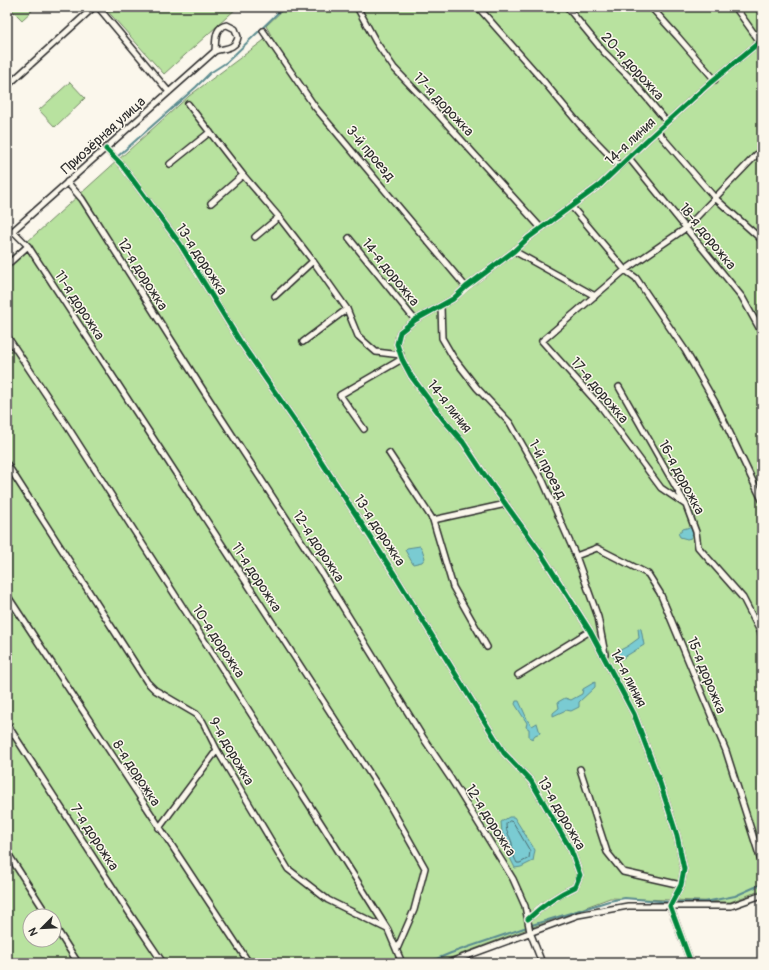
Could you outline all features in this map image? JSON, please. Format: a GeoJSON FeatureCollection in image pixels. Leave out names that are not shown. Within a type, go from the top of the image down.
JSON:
{"type":"FeatureCollection","features":[{"type":"Feature","properties":{"kind":"street"},"geometry":{"type":"LineString","coordinates":[[7,86],[94,7]]}},
{"type":"Feature","properties":{"kind":"street"},"geometry":{"type":"LineString","coordinates":[[98,7],[169,92]]}},
{"type":"Feature","properties":{"kind":"street","name":"17-я дорожка"},"geometry":{"type":"LineString","coordinates":[[357,7],[376,42],[394,68],[437,113],[541,228]]}},
{"type":"Feature","properties":{"kind":"street"},"geometry":{"type":"LineString","coordinates":[[478,7],[580,125],[620,166]]}},
{"type":"Feature","properties":{"kind":"street","name":"20-я дорожка"},"geometry":{"type":"LineString","coordinates":[[567,7],[604,52],[631,79],[667,122]]}},
{"type":"Feature","properties":{"kind":"street"},"geometry":{"type":"LineString","coordinates":[[651,7],[714,80]]}},
{"type":"Feature","properties":{"kind":"street"},"geometry":{"type":"LineString","coordinates":[[735,7],[761,41]]}},
{"type":"Feature","properties":{"kind":"street"},"geometry":{"type":"LineString","coordinates":[[227,25],[235,29],[238,37],[235,45],[214,51],[216,32],[219,28],[227,25]]}},
{"type":"Feature","properties":{"kind":"street","name":"3-й проезд"},"geometry":{"type":"LineString","coordinates":[[263,31],[316,107],[466,287]]}},
{"type":"Feature","properties":{"kind":"street","name":"14-я линия"},"geometry":{"type":"LineString","coordinates":[[670,906],[681,885],[684,869],[677,836],[660,783],[634,714],[590,631],[540,552],[463,442],[443,419],[411,376],[401,357],[397,344],[400,332],[415,320],[453,299],[541,228],[600,186],[657,131],[714,80],[761,41]]}},
{"type":"Feature","properties":{"kind":"street","name":"Приозёрная улица"},"geometry":{"type":"LineString","coordinates":[[7,236],[214,51]]}},
{"type":"Feature","properties":{"kind":"street"},"geometry":{"type":"LineString","coordinates":[[188,104],[243,175],[280,217],[313,261],[347,309],[358,336],[376,352],[401,357]]}},
{"type":"Feature","properties":{"kind":"street"},"geometry":{"type":"LineString","coordinates":[[657,131],[715,198],[762,240]]}},
{"type":"Feature","properties":{"kind":"street"},"geometry":{"type":"LineString","coordinates":[[170,164],[210,132]]}},
{"type":"Feature","properties":{"kind":"street","name":"13-я дорожка"},"geometry":{"type":"LineString","coordinates":[[106,149],[119,162],[180,244],[241,343],[299,426],[393,572],[504,753],[531,781],[571,850],[580,875],[575,887],[559,894],[542,906],[528,919]]}},
{"type":"Feature","properties":{"kind":"street","name":"17-я дорожка"},"geometry":{"type":"LineString","coordinates":[[686,505],[661,488],[602,408],[542,341],[625,270],[686,228],[762,149]]}},
{"type":"Feature","properties":{"kind":"street","name":"18-я дорожка"},"geometry":{"type":"LineString","coordinates":[[629,158],[742,297],[762,333]]}},
{"type":"Feature","properties":{"kind":"street"},"geometry":{"type":"LineString","coordinates":[[210,203],[243,175]]}},
{"type":"Feature","properties":{"kind":"street","name":"12-я дорожка"},"geometry":{"type":"LineString","coordinates":[[67,182],[82,198],[205,393],[320,570],[424,739],[513,878],[525,906],[530,932],[542,963]]}},
{"type":"Feature","properties":{"kind":"street"},"geometry":{"type":"LineString","coordinates":[[572,207],[625,270],[636,278],[685,350],[716,404],[762,500]]}},
{"type":"Feature","properties":{"kind":"street"},"geometry":{"type":"LineString","coordinates":[[255,237],[280,217]]}},
{"type":"Feature","properties":{"kind":"street","name":"11-я дорожка"},"geometry":{"type":"LineString","coordinates":[[13,231],[28,246],[194,501],[385,797],[425,868],[414,910],[397,949]]}},
{"type":"Feature","properties":{"kind":"street","name":"14-я дорожка"},"geometry":{"type":"LineString","coordinates":[[349,238],[415,320]]}},
{"type":"Feature","properties":{"kind":"street"},"geometry":{"type":"LineString","coordinates":[[7,265],[28,246]]}},
{"type":"Feature","properties":{"kind":"street"},"geometry":{"type":"LineString","coordinates":[[514,251],[595,296]]}},
{"type":"Feature","properties":{"kind":"street"},"geometry":{"type":"LineString","coordinates":[[275,296],[313,261]]}},
{"type":"Feature","properties":{"kind":"street","name":"1-й проезд"},"geometry":{"type":"LineString","coordinates":[[441,306],[442,338],[453,358],[477,388],[510,423],[543,481],[576,556],[598,617],[607,661]]}},
{"type":"Feature","properties":{"kind":"street"},"geometry":{"type":"LineString","coordinates":[[303,342],[347,309]]}},
{"type":"Feature","properties":{"kind":"street","name":"10-я дорожка"},"geometry":{"type":"LineString","coordinates":[[7,336],[69,429],[388,930],[402,963]]}},
{"type":"Feature","properties":{"kind":"street"},"geometry":{"type":"LineString","coordinates":[[364,430],[340,395],[401,357]]}},
{"type":"Feature","properties":{"kind":"street","name":"16-я дорожка"},"geometry":{"type":"LineString","coordinates":[[619,387],[686,505],[696,532],[698,547],[743,598],[762,635]]}},
{"type":"Feature","properties":{"kind":"street"},"geometry":{"type":"LineString","coordinates":[[389,453],[433,520],[452,587],[487,647]]}},
{"type":"Feature","properties":{"kind":"street","name":"9-я дорожка"},"geometry":{"type":"LineString","coordinates":[[7,464],[147,682],[155,690],[196,714],[203,722],[217,750],[288,869],[328,900],[388,930]]}},
{"type":"Feature","properties":{"kind":"street"},"geometry":{"type":"LineString","coordinates":[[433,520],[506,504]]}},
{"type":"Feature","properties":{"kind":"street","name":"15-я дорожка"},"geometry":{"type":"LineString","coordinates":[[576,556],[597,548],[648,574],[660,593],[726,751],[762,864]]}},
{"type":"Feature","properties":{"kind":"street","name":"8-я дорожка"},"geometry":{"type":"LineString","coordinates":[[7,595],[249,963]]}},
{"type":"Feature","properties":{"kind":"street"},"geometry":{"type":"LineString","coordinates":[[518,675],[590,631]]}},
{"type":"Feature","properties":{"kind":"street","name":"7-я дорожка"},"geometry":{"type":"LineString","coordinates":[[7,724],[163,963]]}},
{"type":"Feature","properties":{"kind":"street"},"geometry":{"type":"LineString","coordinates":[[159,828],[217,750]]}},
{"type":"Feature","properties":{"kind":"street"},"geometry":{"type":"LineString","coordinates":[[580,769],[607,852],[623,872],[681,885]]}},
{"type":"Feature","properties":{"kind":"street"},"geometry":{"type":"LineString","coordinates":[[7,852],[43,908]]}},
{"type":"Feature","properties":{"kind":"street"},"geometry":{"type":"LineString","coordinates":[[448,963],[530,932],[586,914],[628,906],[731,906],[762,895]]}},
{"type":"Feature","properties":{"kind":"street"},"geometry":{"type":"LineString","coordinates":[[670,906],[691,963]]}},
{"type":"Feature","properties":{"kind":"street"},"geometry":{"type":"LineString","coordinates":[[62,938],[78,963]]}},
{"type":"Feature","properties":{"kind":"green space"},"geometry":{"type":"Polygon","coordinates":[[[9,7],[36,7],[22,20],[9,7]]]}},
{"type":"Feature","properties":{"kind":"green space"},"geometry":{"type":"Polygon","coordinates":[[[104,7],[238,7],[164,74],[104,7]]]}},
{"type":"Feature","properties":{"kind":"green space"},"geometry":{"type":"Polygon","coordinates":[[[286,7],[762,7],[762,890],[730,902],[610,898],[437,963],[7,963],[7,260],[189,96],[271,35],[266,26],[286,7]]]}},
{"type":"Feature","properties":{"kind":"green space"},"geometry":{"type":"Polygon","coordinates":[[[70,82],[85,98],[55,127],[39,110],[70,82]]]}},
{"type":"Feature","properties":{"kind":"water"},"geometry":{"type":"Polygon","coordinates":[[[690,527],[693,532],[691,538],[687,539],[680,537],[678,533],[683,529],[690,527]]]}},
{"type":"Feature","properties":{"kind":"water"},"geometry":{"type":"Polygon","coordinates":[[[420,546],[425,558],[422,562],[413,564],[405,550],[407,548],[420,546]]]}},
{"type":"Feature","properties":{"kind":"water"},"geometry":{"type":"Polygon","coordinates":[[[638,628],[641,629],[644,645],[618,661],[611,655],[639,638],[638,628]]]}},
{"type":"Feature","properties":{"kind":"water"},"geometry":{"type":"Polygon","coordinates":[[[595,682],[595,687],[579,702],[579,707],[571,711],[566,710],[553,716],[553,713],[559,708],[558,702],[565,698],[571,700],[582,694],[583,689],[595,682]]]}},
{"type":"Feature","properties":{"kind":"water"},"geometry":{"type":"Polygon","coordinates":[[[516,701],[519,701],[528,721],[532,726],[537,723],[540,733],[535,735],[532,739],[529,737],[529,729],[526,727],[527,723],[515,704],[516,701]]]}},
{"type":"Feature","properties":{"kind":"water"},"geometry":{"type":"Polygon","coordinates":[[[509,817],[514,817],[535,850],[533,861],[521,867],[515,868],[510,858],[507,842],[502,833],[501,822],[509,817]]]}},
{"type":"Feature","properties":{"kind":"waterway"},"geometry":{"type":"LineString","coordinates":[[117,157],[210,73],[227,62],[284,7]]}},
{"type":"Feature","properties":{"kind":"waterway"},"geometry":{"type":"LineString","coordinates":[[677,902],[705,902],[735,896],[762,884]]}},
{"type":"Feature","properties":{"kind":"waterway"},"geometry":{"type":"LineString","coordinates":[[532,925],[609,901],[625,898],[671,902]]}},
{"type":"Feature","properties":{"kind":"waterway"},"geometry":{"type":"LineString","coordinates":[[427,963],[451,953],[527,927]]}},
{"type":"Feature","properties":{"kind":"cycle path"},"geometry":{"type":"LineString","coordinates":[[691,963],[670,906],[681,885],[684,869],[677,836],[660,783],[634,714],[590,631],[540,552],[463,442],[443,419],[411,376],[402,359],[397,344],[400,332],[415,320],[453,299],[466,287],[514,251],[528,238],[600,185],[711,82],[762,40]]}},
{"type":"Feature","properties":{"kind":"cycle path"},"geometry":{"type":"LineString","coordinates":[[106,149],[121,164],[180,244],[241,343],[299,427],[393,572],[504,753],[531,781],[571,850],[580,875],[575,887],[550,901],[528,919]]}}]}
